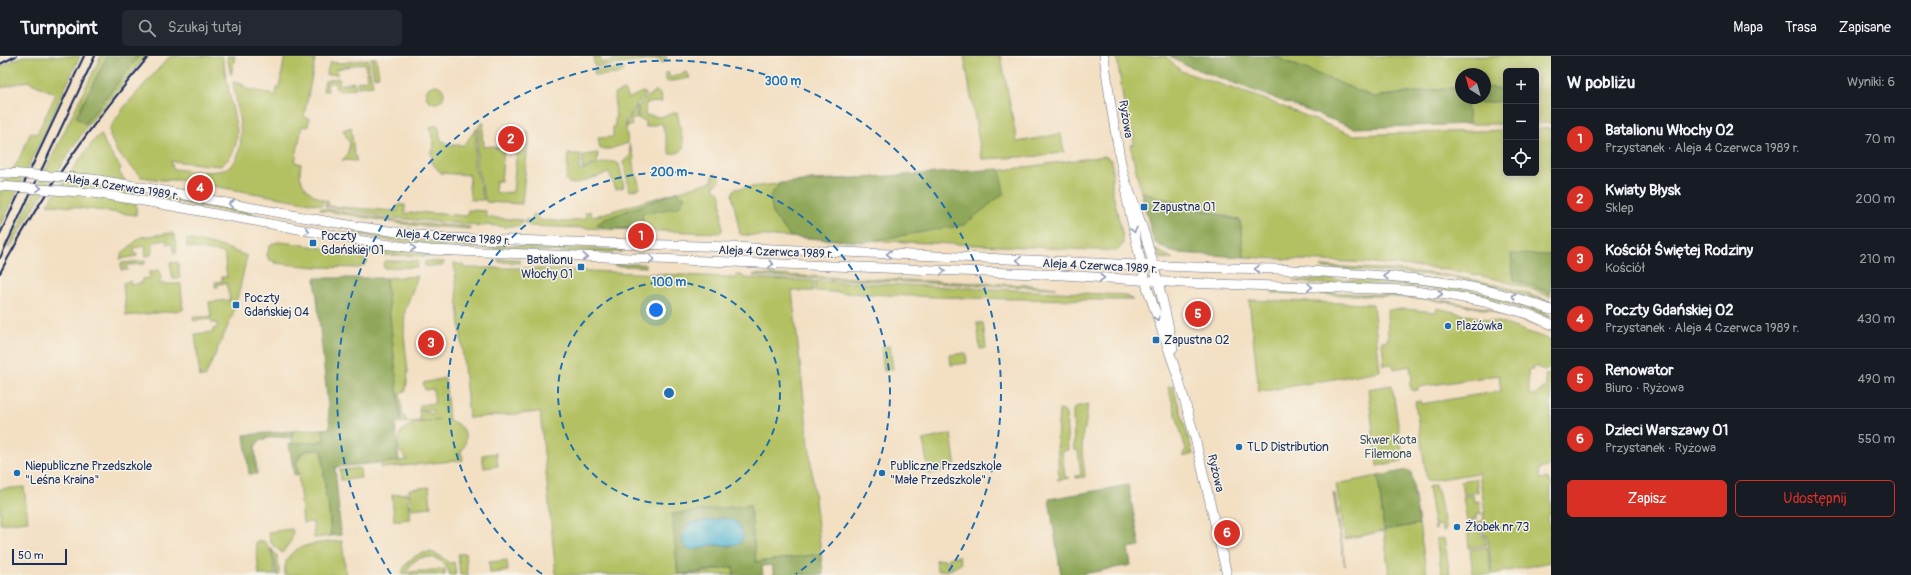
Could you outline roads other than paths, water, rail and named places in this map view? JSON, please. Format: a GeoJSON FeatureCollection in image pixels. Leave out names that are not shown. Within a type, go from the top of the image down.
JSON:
{"type":"FeatureCollection","features":[{"type":"Feature","properties":{"kind":"main road","name":"Ryżowa"},"geometry":{"type":"LineString","coordinates":[[1104,56],[1116,135],[1126,185],[1126,195],[1145,281],[1178,377],[1198,450],[1227,575]]}},
{"type":"Feature","properties":{"kind":"main road","name":"Aleja 4 Czerwca 1989 r."},"geometry":{"type":"LineString","coordinates":[[0,173],[57,175],[153,189],[289,216],[402,234],[447,238],[737,247],[1154,267],[1278,269],[1427,279],[1468,285],[1507,294],[1551,310]]}},
{"type":"Feature","properties":{"kind":"main road","name":"Ryżowa"},"geometry":{"type":"LineString","coordinates":[[1126,185],[1137,208],[1154,267],[1165,309],[1178,377]]}},
{"type":"Feature","properties":{"kind":"main road","name":"Aleja 4 Czerwca 1989 r."},"geometry":{"type":"LineString","coordinates":[[0,186],[93,193],[367,241],[430,250],[1063,275],[1145,281],[1426,292],[1468,298],[1498,305],[1551,324]]}},
{"type":"Feature","properties":{"kind":"water"},"geometry":{"type":"Polygon","coordinates":[[[725,518],[737,522],[743,536],[741,543],[730,545],[709,545],[692,550],[685,547],[682,538],[688,524],[725,518]]]}},
{"type":"Feature","properties":{"kind":"railway"},"geometry":{"type":"LineString","coordinates":[[0,64],[16,56]]}},
{"type":"Feature","properties":{"kind":"railway"},"geometry":{"type":"LineString","coordinates":[[0,234],[84,56]]}},
{"type":"Feature","properties":{"kind":"railway"},"geometry":{"type":"LineString","coordinates":[[0,258],[95,56]]}},
{"type":"Feature","properties":{"kind":"railway"},"geometry":{"type":"LineString","coordinates":[[0,273],[33,215],[68,160],[107,107],[149,56]]}},
{"type":"Feature","properties":{"kind":"place","name":"Kwiaty Błysk"},"geometry":{"type":"Point","coordinates":[511,139]}},
{"type":"Feature","properties":{"kind":"place","name":"Poczty Gdańskiej 02"},"geometry":{"type":"Point","coordinates":[200,188]}},
{"type":"Feature","properties":{"kind":"place","name":"Zapustna 01"},"geometry":{"type":"Point","coordinates":[1144,207]}},
{"type":"Feature","properties":{"kind":"place","name":"Batalionu Włochy 02"},"geometry":{"type":"Point","coordinates":[641,236]}},
{"type":"Feature","properties":{"kind":"place","name":"Poczty Gdańskiej 01"},"geometry":{"type":"Point","coordinates":[313,243]}},
{"type":"Feature","properties":{"kind":"place","name":"Batalionu Włochy 01"},"geometry":{"type":"Point","coordinates":[581,267]}},
{"type":"Feature","properties":{"kind":"place","name":"Poczty Gdańskiej 04"},"geometry":{"type":"Point","coordinates":[236,305]}},
{"type":"Feature","properties":{"kind":"place","name":"Renowator"},"geometry":{"type":"Point","coordinates":[1198,314]}},
{"type":"Feature","properties":{"kind":"place","name":"Plażówka"},"geometry":{"type":"Point","coordinates":[1448,326]}},
{"type":"Feature","properties":{"kind":"place","name":"Zapustna 02"},"geometry":{"type":"Point","coordinates":[1156,340]}},
{"type":"Feature","properties":{"kind":"place","name":"Kościół Świętej Rodziny"},"geometry":{"type":"Point","coordinates":[431,343]}},
{"type":"Feature","properties":{"kind":"place","name":"TLD Distribution"},"geometry":{"type":"Point","coordinates":[1239,447]}},
{"type":"Feature","properties":{"kind":"place","name":"Niepubliczne Przedszkole \"Leśna Kraina\""},"geometry":{"type":"Point","coordinates":[17,473]}},
{"type":"Feature","properties":{"kind":"place","name":"Publiczne Przedszkole \"Małe Przedszkole\""},"geometry":{"type":"Point","coordinates":[882,473]}},
{"type":"Feature","properties":{"kind":"place","name":"Żłobek nr 73"},"geometry":{"type":"Point","coordinates":[1457,527]}},
{"type":"Feature","properties":{"kind":"place","name":"Dzieci Warszawy 01"},"geometry":{"type":"Point","coordinates":[1227,533]}},
{"type":"Feature","properties":{"kind":"park label","name":"Skwer Kota Filemona"},"geometry":{"type":"Point","coordinates":[1388,447]}}]}
